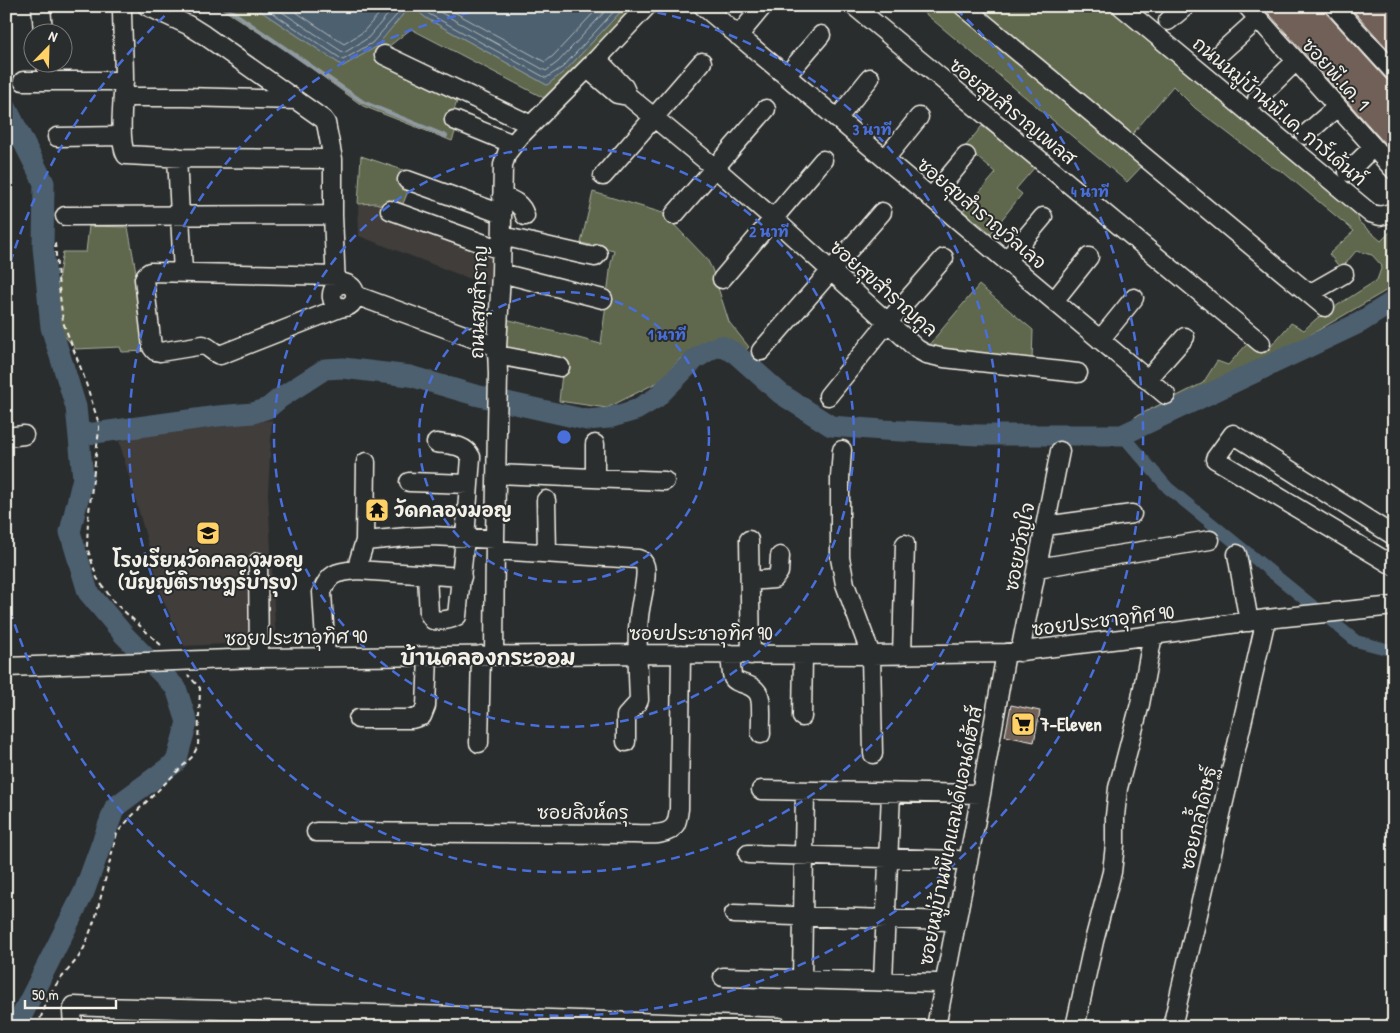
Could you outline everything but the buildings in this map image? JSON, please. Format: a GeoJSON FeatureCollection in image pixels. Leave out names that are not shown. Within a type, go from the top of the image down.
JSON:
{"type":"FeatureCollection","features":[{"type":"Feature","properties":{"kind":"street"},"geometry":{"type":"LineString","coordinates":[[41,6],[42,22]]}},
{"type":"Feature","properties":{"kind":"street"},"geometry":{"type":"LineString","coordinates":[[122,6],[122,136],[126,155],[177,158],[333,159]]}},
{"type":"Feature","properties":{"kind":"street"},"geometry":{"type":"LineString","coordinates":[[147,6],[188,25],[204,35],[323,119],[326,124],[333,159],[336,281],[332,298],[336,305],[342,307]]}},
{"type":"Feature","properties":{"kind":"street","name":"ถนนสุขสำราญ"},"geometry":{"type":"LineString","coordinates":[[479,743],[488,655],[495,544],[497,351],[502,243],[503,165],[507,153],[513,144],[647,6]]}},
{"type":"Feature","properties":{"kind":"street","name":"ซอยสุขสำราญวิลเลจ"},"geometry":{"type":"LineString","coordinates":[[703,6],[1166,395]]}},
{"type":"Feature","properties":{"kind":"street"},"geometry":{"type":"LineString","coordinates":[[738,36],[763,6]]}},
{"type":"Feature","properties":{"kind":"street","name":"ซอยสุขสำราญเพลส"},"geometry":{"type":"LineString","coordinates":[[854,6],[1262,344]]}},
{"type":"Feature","properties":{"kind":"street"},"geometry":{"type":"LineString","coordinates":[[962,6],[1325,307]]}},
{"type":"Feature","properties":{"kind":"street","name":"ถนนหมู่บ้านพี.เค. การ์เด้นท์"},"geometry":{"type":"LineString","coordinates":[[1121,6],[1370,212],[1380,216],[1394,212]]}},
{"type":"Feature","properties":{"kind":"street"},"geometry":{"type":"LineString","coordinates":[[1168,21],[1186,6]]}},
{"type":"Feature","properties":{"kind":"street"},"geometry":{"type":"LineString","coordinates":[[1334,6],[1394,72]]}},
{"type":"Feature","properties":{"kind":"street"},"geometry":{"type":"LineString","coordinates":[[1218,56],[1253,13]]}},
{"type":"Feature","properties":{"kind":"street","name":"ซอยพี.เค. 1"},"geometry":{"type":"LineString","coordinates":[[1253,13],[1394,170]]}},
{"type":"Feature","properties":{"kind":"street"},"geometry":{"type":"LineString","coordinates":[[786,76],[821,35]]}},
{"type":"Feature","properties":{"kind":"street"},"geometry":{"type":"LineString","coordinates":[[384,55],[531,125]]}},
{"type":"Feature","properties":{"kind":"street"},"geometry":{"type":"LineString","coordinates":[[1257,99],[1296,61]]}},
{"type":"Feature","properties":{"kind":"street"},"geometry":{"type":"LineString","coordinates":[[603,176],[702,62]]}},
{"type":"Feature","properties":{"kind":"street","name":"ซอยสุขสำราญคูล"},"geometry":{"type":"LineString","coordinates":[[592,64],[617,94],[628,96],[715,168],[831,270],[916,349],[926,354],[944,358],[1078,373]]}},
{"type":"Feature","properties":{"kind":"street"},"geometry":{"type":"LineString","coordinates":[[23,81],[45,72]]}},
{"type":"Feature","properties":{"kind":"street"},"geometry":{"type":"LineString","coordinates":[[51,72],[123,89],[184,97],[296,100]]}},
{"type":"Feature","properties":{"kind":"street"},"geometry":{"type":"LineString","coordinates":[[837,119],[870,78]]}},
{"type":"Feature","properties":{"kind":"street"},"geometry":{"type":"LineString","coordinates":[[1305,135],[1337,107]]}},
{"type":"Feature","properties":{"kind":"street"},"geometry":{"type":"LineString","coordinates":[[674,215],[766,109]]}},
{"type":"Feature","properties":{"kind":"street"},"geometry":{"type":"LineString","coordinates":[[885,159],[919,117]]}},
{"type":"Feature","properties":{"kind":"street"},"geometry":{"type":"LineString","coordinates":[[454,120],[513,144]]}},
{"type":"Feature","properties":{"kind":"street"},"geometry":{"type":"LineString","coordinates":[[57,137],[122,136]]}},
{"type":"Feature","properties":{"kind":"street"},"geometry":{"type":"LineString","coordinates":[[1348,172],[1373,147]]}},
{"type":"Feature","properties":{"kind":"street"},"geometry":{"type":"LineString","coordinates":[[931,198],[966,156]]}},
{"type":"Feature","properties":{"kind":"street"},"geometry":{"type":"LineString","coordinates":[[177,158],[183,273]]}},
{"type":"Feature","properties":{"kind":"street"},"geometry":{"type":"LineString","coordinates":[[722,280],[823,160]]}},
{"type":"Feature","properties":{"kind":"street"},"geometry":{"type":"LineString","coordinates":[[407,180],[502,214]]}},
{"type":"Feature","properties":{"kind":"street"},"geometry":{"type":"LineString","coordinates":[[502,196],[514,200],[520,205],[525,216]]}},
{"type":"Feature","properties":{"kind":"street"},"geometry":{"type":"LineString","coordinates":[[390,210],[502,243],[595,257],[598,254]]}},
{"type":"Feature","properties":{"kind":"street"},"geometry":{"type":"LineString","coordinates":[[761,351],[882,212]]}},
{"type":"Feature","properties":{"kind":"street"},"geometry":{"type":"LineString","coordinates":[[65,216],[333,215]]}},
{"type":"Feature","properties":{"kind":"street"},"geometry":{"type":"LineString","coordinates":[[1006,261],[1043,217]]}},
{"type":"Feature","properties":{"kind":"street"},"geometry":{"type":"LineString","coordinates":[[1054,301],[1089,257]]}},
{"type":"Feature","properties":{"kind":"street"},"geometry":{"type":"LineString","coordinates":[[828,396],[887,323],[944,258]]}},
{"type":"Feature","properties":{"kind":"street"},"geometry":{"type":"LineString","coordinates":[[356,294],[352,303],[347,307],[342,307],[220,355],[207,346],[200,344],[160,352],[155,351],[152,347],[144,279],[150,272],[336,281],[340,284],[348,284],[356,294],[497,351],[560,367]]}},
{"type":"Feature","properties":{"kind":"street"},"geometry":{"type":"LineString","coordinates":[[501,273],[603,300]]}},
{"type":"Feature","properties":{"kind":"street"},"geometry":{"type":"LineString","coordinates":[[1309,294],[1344,274]]}},
{"type":"Feature","properties":{"kind":"street"},"geometry":{"type":"LineString","coordinates":[[1100,340],[1134,298]]}},
{"type":"Feature","properties":{"kind":"street"},"geometry":{"type":"LineString","coordinates":[[1147,380],[1185,337]]}},
{"type":"Feature","properties":{"kind":"street"},"geometry":{"type":"LineString","coordinates":[[1394,536],[1233,434],[1215,459],[1394,566]]}},
{"type":"Feature","properties":{"kind":"street"},"geometry":{"type":"LineString","coordinates":[[6,437],[24,435]]}},
{"type":"Feature","properties":{"kind":"street"},"geometry":{"type":"LineString","coordinates":[[427,575],[429,614],[433,620],[440,621],[457,616],[462,577],[471,458],[469,452],[458,446],[436,443]]}},
{"type":"Feature","properties":{"kind":"street"},"geometry":{"type":"LineString","coordinates":[[595,444],[595,478]]}},
{"type":"Feature","properties":{"kind":"street"},"geometry":{"type":"LineString","coordinates":[[842,450],[840,558],[845,584],[871,655],[873,754]]}},
{"type":"Feature","properties":{"kind":"street","name":"ซอยขวัญใจ"},"geometry":{"type":"LineString","coordinates":[[1013,652],[1037,568],[1060,451]]}},
{"type":"Feature","properties":{"kind":"street"},"geometry":{"type":"LineString","coordinates":[[357,570],[365,541],[366,462]]}},
{"type":"Feature","properties":{"kind":"street"},"geometry":{"type":"LineString","coordinates":[[496,474],[665,481]]}},
{"type":"Feature","properties":{"kind":"street"},"geometry":{"type":"LineString","coordinates":[[409,482],[469,484]]}},
{"type":"Feature","properties":{"kind":"street"},"geometry":{"type":"LineString","coordinates":[[546,500],[547,553]]}},
{"type":"Feature","properties":{"kind":"street"},"geometry":{"type":"LineString","coordinates":[[1045,526],[1132,514]]}},
{"type":"Feature","properties":{"kind":"street"},"geometry":{"type":"LineString","coordinates":[[365,541],[432,536],[465,538],[547,553],[638,559],[643,561],[646,574],[638,618],[639,700],[626,716],[626,742]]}},
{"type":"Feature","properties":{"kind":"street"},"geometry":{"type":"LineString","coordinates":[[749,540],[751,655]]}},
{"type":"Feature","properties":{"kind":"street"},"geometry":{"type":"LineString","coordinates":[[1037,568],[1210,540]]}},
{"type":"Feature","properties":{"kind":"street"},"geometry":{"type":"LineString","coordinates":[[902,655],[905,544]]}},
{"type":"Feature","properties":{"kind":"street"},"geometry":{"type":"LineString","coordinates":[[1238,554],[1257,621]]}},
{"type":"Feature","properties":{"kind":"street"},"geometry":{"type":"LineString","coordinates":[[750,581],[774,579],[779,572],[780,556]]}},
{"type":"Feature","properties":{"kind":"street"},"geometry":{"type":"LineString","coordinates":[[258,562],[258,658]]}},
{"type":"Feature","properties":{"kind":"street"},"geometry":{"type":"LineString","coordinates":[[326,657],[322,592],[331,576],[339,572],[357,570],[462,577]]}},
{"type":"Feature","properties":{"kind":"street","name":"ซอยประชาอุทิศ 90"},"geometry":{"type":"LineString","coordinates":[[6,667],[258,658],[637,654],[902,655],[1013,652],[1257,621],[1394,606]]}},
{"type":"Feature","properties":{"kind":"street","name":"ซอยกล้ำดิษฐ์"},"geometry":{"type":"LineString","coordinates":[[1172,1027],[1257,621]]}},
{"type":"Feature","properties":{"kind":"street"},"geometry":{"type":"LineString","coordinates":[[1075,1027],[1112,872],[1115,845],[1114,816],[1118,788],[1140,704],[1153,635]]}},
{"type":"Feature","properties":{"kind":"street","name":"ซอยหมู่บ้านพีเคแลนด์แอนด์เฮ้าส์"},"geometry":{"type":"LineString","coordinates":[[936,1027],[981,794],[1013,652]]}},
{"type":"Feature","properties":{"kind":"street","name":"ซอยสิงห์ครุ"},"geometry":{"type":"LineString","coordinates":[[316,832],[634,834],[669,831],[674,827],[679,809],[681,654]]}},
{"type":"Feature","properties":{"kind":"street"},"geometry":{"type":"LineString","coordinates":[[730,654],[733,678],[756,690],[760,698],[761,734]]}},
{"type":"Feature","properties":{"kind":"street"},"geometry":{"type":"LineString","coordinates":[[802,717],[803,655]]}},
{"type":"Feature","properties":{"kind":"street"},"geometry":{"type":"LineString","coordinates":[[358,719],[412,719],[422,716],[426,706],[428,657]]}},
{"type":"Feature","properties":{"kind":"street"},"geometry":{"type":"LineString","coordinates":[[761,790],[981,794]]}},
{"type":"Feature","properties":{"kind":"street"},"geometry":{"type":"LineString","coordinates":[[802,979],[805,792]]}},
{"type":"Feature","properties":{"kind":"street"},"geometry":{"type":"LineString","coordinates":[[884,981],[891,793]]}},
{"type":"Feature","properties":{"kind":"street"},"geometry":{"type":"LineString","coordinates":[[748,854],[958,860]]}},
{"type":"Feature","properties":{"kind":"street"},"geometry":{"type":"LineString","coordinates":[[734,914],[948,921]]}},
{"type":"Feature","properties":{"kind":"street"},"geometry":{"type":"LineString","coordinates":[[723,977],[937,983]]}},
{"type":"Feature","properties":{"kind":"street"},"geometry":{"type":"LineString","coordinates":[[73,1027],[72,1011],[74,1006],[79,1005],[498,1022],[779,1027]]}},
{"type":"Feature","properties":{"kind":"path"},"geometry":{"type":"LineString","coordinates":[[55,243],[63,322],[83,374],[99,424],[88,520],[87,546],[97,578],[114,602],[165,649]]}},
{"type":"Feature","properties":{"kind":"path"},"geometry":{"type":"LineString","coordinates":[[37,1027],[50,994],[84,948],[96,916],[117,833],[192,757],[198,746],[200,688],[188,675]]}},
{"type":"Feature","properties":{"kind":"shaded area"},"geometry":{"type":"Polygon","coordinates":[[[375,203],[490,243],[491,287],[359,236],[358,204],[375,203]]]}},
{"type":"Feature","properties":{"kind":"shaded area","name":"โรงเรียนวัดคลองมอญ (บัญญัติราษฎร์บำรุง)"},"geometry":{"type":"Polygon","coordinates":[[[272,420],[268,494],[276,642],[184,646],[162,598],[119,441],[157,433],[272,420]]]}},
{"type":"Feature","properties":{"kind":"green space"},"geometry":{"type":"Polygon","coordinates":[[[218,6],[253,6],[343,66],[375,47],[404,13],[413,7],[426,18],[547,85],[566,70],[626,6],[641,6],[546,99],[411,29],[388,47],[379,60],[458,98],[451,120],[458,124],[452,141],[363,106],[289,52],[218,6]]]}},
{"type":"Feature","properties":{"kind":"green space"},"geometry":{"type":"Polygon","coordinates":[[[916,6],[955,6],[1145,163],[1127,182],[916,6]]]}},
{"type":"Feature","properties":{"kind":"green space"},"geometry":{"type":"Polygon","coordinates":[[[971,6],[1107,6],[1357,213],[1359,222],[1381,241],[1394,228],[1394,286],[1281,352],[1135,417],[1203,383],[1217,361],[1228,365],[1248,343],[1265,353],[1291,323],[1304,330],[1316,319],[1377,280],[1382,266],[1372,255],[1356,251],[1341,269],[1329,254],[1354,231],[1283,172],[1271,166],[1195,108],[1173,86],[1129,138],[971,6]]]}},
{"type":"Feature","properties":{"kind":"green space"},"geometry":{"type":"Polygon","coordinates":[[[982,126],[1035,167],[1016,189],[1022,194],[991,233],[963,211],[996,173],[965,147],[982,126]]]}},
{"type":"Feature","properties":{"kind":"green space"},"geometry":{"type":"Polygon","coordinates":[[[361,156],[415,174],[400,211],[375,203],[358,204],[361,156]]]}},
{"type":"Feature","properties":{"kind":"green space"},"geometry":{"type":"Polygon","coordinates":[[[593,192],[663,213],[707,259],[729,322],[749,347],[745,351],[728,342],[716,339],[704,342],[681,358],[660,381],[607,408],[559,401],[563,364],[505,352],[506,319],[601,344],[614,250],[581,243],[593,192]]]}},
{"type":"Feature","properties":{"kind":"green space"},"geometry":{"type":"Polygon","coordinates":[[[89,226],[128,227],[150,351],[122,352],[120,347],[76,349],[59,330],[56,291],[63,252],[86,252],[89,226]]]}},
{"type":"Feature","properties":{"kind":"green space"},"geometry":{"type":"Polygon","coordinates":[[[979,285],[1033,330],[1032,361],[928,346],[979,285]]]}},
{"type":"Feature","properties":{"kind":"water"},"geometry":{"type":"Polygon","coordinates":[[[253,6],[626,6],[566,70],[547,85],[426,18],[413,7],[404,13],[376,47],[343,66],[253,6]]]}},
{"type":"Feature","properties":{"kind":"waterway"},"geometry":{"type":"LineString","coordinates":[[224,6],[363,102],[446,136]]}},
{"type":"Feature","properties":{"kind":"waterway"},"geometry":{"type":"LineString","coordinates":[[6,107],[44,183],[43,247],[51,327],[76,407],[83,478],[70,532],[88,592],[125,636],[176,688],[187,722],[176,762],[115,807],[84,892],[16,1027]]}},
{"type":"Feature","properties":{"kind":"waterway"},"geometry":{"type":"LineString","coordinates":[[80,435],[253,413],[268,408],[325,369],[343,368],[410,376],[475,395],[587,420],[609,418],[636,410],[656,398],[695,359],[711,349],[721,346],[735,353],[781,394],[831,426],[978,435],[1122,435],[1359,323],[1394,301]]}},
{"type":"Feature","properties":{"kind":"waterway"},"geometry":{"type":"LineString","coordinates":[[1122,435],[1168,488],[1356,641],[1394,651]]}},
{"type":"Feature","properties":{"kind":"place","name":"วัดคลองมอญ"},"geometry":{"type":"Point","coordinates":[377,510]}},
{"type":"Feature","properties":{"kind":"place","name":"โรงเรียนวัดคลองมอญ (บัญญัติราษฎร์บำรุง)"},"geometry":{"type":"Point","coordinates":[208,533]}},
{"type":"Feature","properties":{"kind":"place","name":"7-Eleven"},"geometry":{"type":"Point","coordinates":[1023,724]}},
{"type":"Feature","properties":{"kind":"district","name":"บ้านคลองกระออม"},"geometry":{"type":"Point","coordinates":[488,658]}}]}
